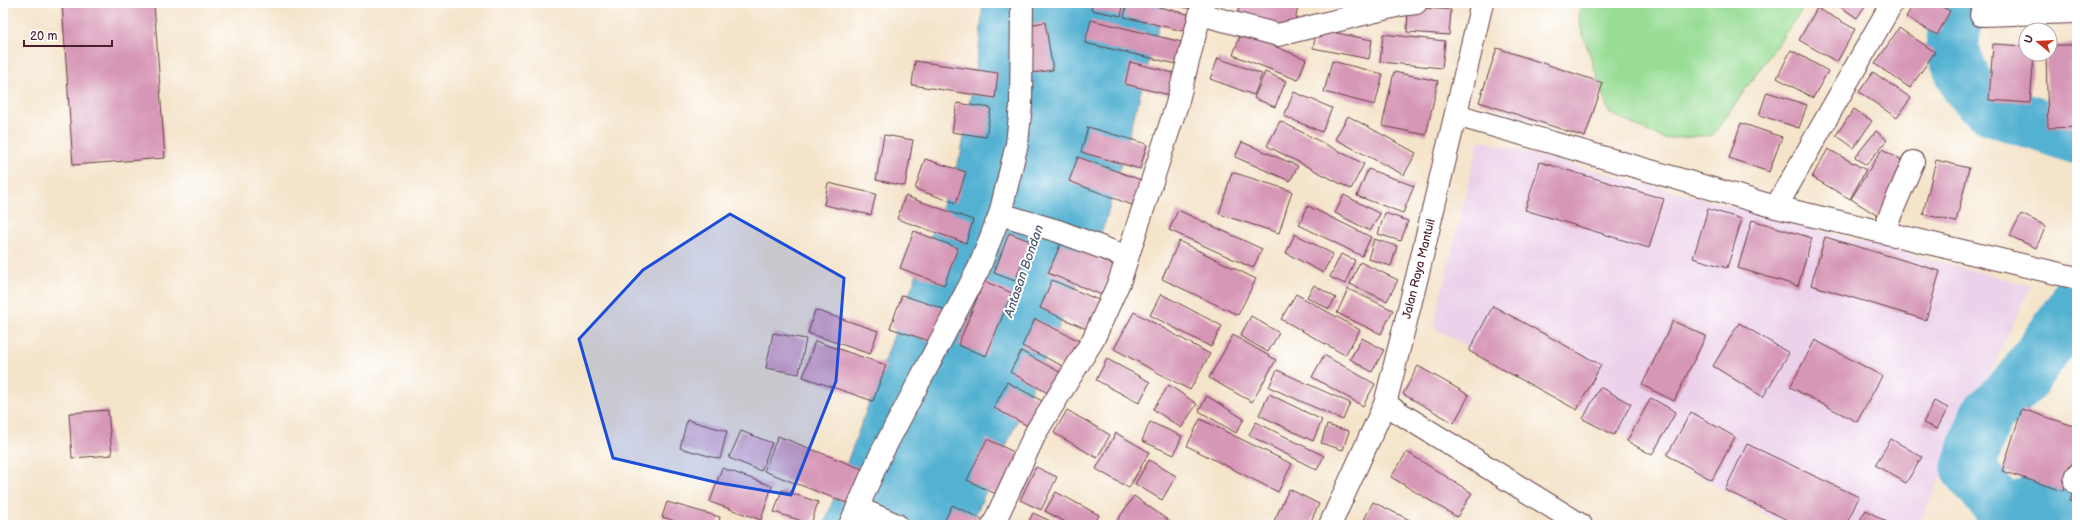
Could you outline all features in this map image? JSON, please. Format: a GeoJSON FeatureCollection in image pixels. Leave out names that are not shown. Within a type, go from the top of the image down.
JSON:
{"type":"FeatureCollection","features":[{"type":"Feature","properties":{"kind":"street"},"geometry":{"type":"LineString","coordinates":[[897,525],[854,516],[880,456],[979,268],[1000,214],[1016,144],[1021,105],[1022,3]]}},
{"type":"Feature","properties":{"kind":"street"},"geometry":{"type":"LineString","coordinates":[[993,525],[1036,432],[1093,340],[1120,280],[1177,104],[1202,9],[1278,35],[1400,5],[1416,3]]}},
{"type":"Feature","properties":{"kind":"street","name":"Jalan Raya Mantuil"},"geometry":{"type":"LineString","coordinates":[[1330,525],[1385,404],[1482,3]]}},
{"type":"Feature","properties":{"kind":"street"},"geometry":{"type":"LineString","coordinates":[[1776,207],[1892,3]]}},
{"type":"Feature","properties":{"kind":"street"},"geometry":{"type":"LineString","coordinates":[[1981,15],[2077,12]]}},
{"type":"Feature","properties":{"kind":"street"},"geometry":{"type":"LineString","coordinates":[[1456,115],[1776,207],[2072,277]]}},
{"type":"Feature","properties":{"kind":"street"},"geometry":{"type":"LineString","coordinates":[[1883,232],[1913,162]]}},
{"type":"Feature","properties":{"kind":"street"},"geometry":{"type":"LineString","coordinates":[[1000,214],[1058,231],[1127,257]]}},
{"type":"Feature","properties":{"kind":"street"},"geometry":{"type":"LineString","coordinates":[[1385,404],[1582,525]]}},
{"type":"Feature","properties":{"kind":"highlighted area"},"geometry":{"type":"Polygon","coordinates":[[[730,214],[844,278],[836,381],[791,495],[719,483],[613,458],[579,339],[643,270],[730,214]]]}},
{"type":"Feature","properties":{"kind":"shaded area"},"geometry":{"type":"Polygon","coordinates":[[[1479,140],[2031,286],[1921,520],[1928,525],[1785,525],[1433,327],[1479,140]]]}},
{"type":"Feature","properties":{"kind":"green space"},"geometry":{"type":"Polygon","coordinates":[[[1580,3],[1802,3],[1803,8],[1713,135],[1664,139],[1609,113],[1579,22],[1580,3]]]}},
{"type":"Feature","properties":{"kind":"water","name":"Antasan Bondan"},"geometry":{"type":"Polygon","coordinates":[[[983,3],[1165,3],[1105,223],[971,525],[824,525],[961,154],[980,40],[983,3]]]}},
{"type":"Feature","properties":{"kind":"water"},"geometry":{"type":"Polygon","coordinates":[[[1944,3],[1972,3],[1971,16],[1945,6],[1944,3]]]}},
{"type":"Feature","properties":{"kind":"building"},"geometry":{"type":"Polygon","coordinates":[[[62,3],[154,3],[165,158],[73,165],[62,3]]]}},
{"type":"Feature","properties":{"kind":"building"},"geometry":{"type":"Polygon","coordinates":[[[946,3],[985,3],[985,4],[946,6],[946,3]]]}},
{"type":"Feature","properties":{"kind":"building"},"geometry":{"type":"Polygon","coordinates":[[[1093,3],[1124,3],[1121,16],[1091,10],[1093,3]]]}},
{"type":"Feature","properties":{"kind":"building"},"geometry":{"type":"Polygon","coordinates":[[[1127,3],[1142,3],[1192,15],[1188,32],[1124,17],[1127,3]]]}},
{"type":"Feature","properties":{"kind":"building"},"geometry":{"type":"Polygon","coordinates":[[[1165,3],[1196,3],[1195,10],[1165,3]]]}},
{"type":"Feature","properties":{"kind":"building"},"geometry":{"type":"Polygon","coordinates":[[[1240,3],[1299,3],[1293,30],[1237,17],[1240,3]]]}},
{"type":"Feature","properties":{"kind":"building"},"geometry":{"type":"Polygon","coordinates":[[[1835,3],[1867,3],[1857,18],[1835,3]]]}},
{"type":"Feature","properties":{"kind":"building"},"geometry":{"type":"Polygon","coordinates":[[[1914,3],[1935,3],[1950,11],[1937,35],[1906,17],[1914,3]]]}},
{"type":"Feature","properties":{"kind":"building"},"geometry":{"type":"Polygon","coordinates":[[[1408,7],[1451,10],[1449,35],[1407,32],[1408,7]]]}},
{"type":"Feature","properties":{"kind":"building"},"geometry":{"type":"Polygon","coordinates":[[[1817,8],[1855,29],[1837,62],[1799,40],[1817,8]]]}},
{"type":"Feature","properties":{"kind":"building"},"geometry":{"type":"Polygon","coordinates":[[[1091,20],[1186,43],[1181,65],[1085,43],[1091,20]]]}},
{"type":"Feature","properties":{"kind":"building"},"geometry":{"type":"Polygon","coordinates":[[[1045,22],[1053,70],[1025,74],[1018,27],[1045,22]]]}},
{"type":"Feature","properties":{"kind":"building"},"geometry":{"type":"Polygon","coordinates":[[[1899,28],[1935,52],[1910,88],[1875,64],[1899,28]]]}},
{"type":"Feature","properties":{"kind":"building"},"geometry":{"type":"Polygon","coordinates":[[[1317,29],[1372,40],[1369,59],[1313,48],[1317,29]]]}},
{"type":"Feature","properties":{"kind":"building"},"geometry":{"type":"Polygon","coordinates":[[[1241,33],[1306,59],[1298,80],[1233,55],[1241,33]]]}},
{"type":"Feature","properties":{"kind":"building"},"geometry":{"type":"Polygon","coordinates":[[[1383,34],[1445,41],[1442,68],[1380,62],[1383,34]]]}},
{"type":"Feature","properties":{"kind":"building"},"geometry":{"type":"Polygon","coordinates":[[[1993,44],[2018,46],[2018,62],[2033,62],[2030,103],[1989,100],[1993,44]]]}},
{"type":"Feature","properties":{"kind":"building"},"geometry":{"type":"Polygon","coordinates":[[[2058,45],[2077,45],[2077,127],[2048,128],[2046,62],[2058,62],[2058,45]]]}},
{"type":"Feature","properties":{"kind":"building"},"geometry":{"type":"Polygon","coordinates":[[[1497,48],[1603,83],[1585,137],[1479,102],[1497,48]]]}},
{"type":"Feature","properties":{"kind":"building"},"geometry":{"type":"Polygon","coordinates":[[[1791,50],[1828,71],[1813,98],[1777,78],[1791,50]]]}},
{"type":"Feature","properties":{"kind":"building"},"geometry":{"type":"Polygon","coordinates":[[[1218,58],[1262,74],[1254,95],[1210,79],[1218,58]]]}},
{"type":"Feature","properties":{"kind":"building"},"geometry":{"type":"Polygon","coordinates":[[[915,61],[998,73],[995,98],[912,85],[915,61]]]}},
{"type":"Feature","properties":{"kind":"building"},"geometry":{"type":"Polygon","coordinates":[[[1332,61],[1383,74],[1375,105],[1324,92],[1332,61]]]}},
{"type":"Feature","properties":{"kind":"building"},"geometry":{"type":"Polygon","coordinates":[[[1130,62],[1174,73],[1169,95],[1125,84],[1130,62]]]}},
{"type":"Feature","properties":{"kind":"building"},"geometry":{"type":"Polygon","coordinates":[[[1265,72],[1286,81],[1275,107],[1254,98],[1265,72]]]}},
{"type":"Feature","properties":{"kind":"building"},"geometry":{"type":"Polygon","coordinates":[[[1394,72],[1438,81],[1426,135],[1382,126],[1394,72]]]}},
{"type":"Feature","properties":{"kind":"building"},"geometry":{"type":"Polygon","coordinates":[[[1873,72],[1911,98],[1897,118],[1859,92],[1873,72]]]}},
{"type":"Feature","properties":{"kind":"building"},"geometry":{"type":"Polygon","coordinates":[[[1294,92],[1332,108],[1322,132],[1284,116],[1294,92]]]}},
{"type":"Feature","properties":{"kind":"building"},"geometry":{"type":"Polygon","coordinates":[[[1767,92],[1807,105],[1799,128],[1759,115],[1767,92]]]}},
{"type":"Feature","properties":{"kind":"building"},"geometry":{"type":"Polygon","coordinates":[[[957,103],[991,108],[986,137],[952,132],[957,103]]]}},
{"type":"Feature","properties":{"kind":"building"},"geometry":{"type":"Polygon","coordinates":[[[1854,109],[1872,121],[1854,148],[1836,135],[1854,109]]]}},
{"type":"Feature","properties":{"kind":"building"},"geometry":{"type":"Polygon","coordinates":[[[1348,116],[1416,153],[1404,175],[1335,139],[1348,116]]]}},
{"type":"Feature","properties":{"kind":"building"},"geometry":{"type":"Polygon","coordinates":[[[1280,121],[1364,164],[1351,189],[1267,146],[1280,121]]]}},
{"type":"Feature","properties":{"kind":"building"},"geometry":{"type":"Polygon","coordinates":[[[1741,123],[1782,137],[1769,172],[1729,158],[1741,123]]]}},
{"type":"Feature","properties":{"kind":"building"},"geometry":{"type":"Polygon","coordinates":[[[1088,127],[1147,144],[1140,169],[1081,152],[1088,127]]]}},
{"type":"Feature","properties":{"kind":"building"},"geometry":{"type":"Polygon","coordinates":[[[1876,131],[1887,140],[1866,165],[1855,157],[1876,131]]]}},
{"type":"Feature","properties":{"kind":"building"},"geometry":{"type":"Polygon","coordinates":[[[884,135],[913,140],[905,186],[876,180],[884,135]]]}},
{"type":"Feature","properties":{"kind":"building"},"geometry":{"type":"Polygon","coordinates":[[[1242,142],[1298,166],[1290,181],[1235,157],[1242,142]]]}},
{"type":"Feature","properties":{"kind":"building"},"geometry":{"type":"Polygon","coordinates":[[[1828,149],[1866,170],[1850,199],[1812,177],[1828,149]]]}},
{"type":"Feature","properties":{"kind":"building"},"geometry":{"type":"Polygon","coordinates":[[[1882,149],[1910,166],[1878,216],[1851,199],[1882,149]]]}},
{"type":"Feature","properties":{"kind":"building"},"geometry":{"type":"Polygon","coordinates":[[[1078,157],[1141,180],[1132,205],[1069,181],[1078,157]]]}},
{"type":"Feature","properties":{"kind":"building"},"geometry":{"type":"Polygon","coordinates":[[[925,159],[966,172],[956,203],[915,189],[925,159]]]}},
{"type":"Feature","properties":{"kind":"building"},"geometry":{"type":"Polygon","coordinates":[[[1936,160],[1969,168],[1956,222],[1923,214],[1936,160]]]}},
{"type":"Feature","properties":{"kind":"building"},"geometry":{"type":"Polygon","coordinates":[[[1540,162],[1664,199],[1649,248],[1525,210],[1540,162]]]}},
{"type":"Feature","properties":{"kind":"building"},"geometry":{"type":"Polygon","coordinates":[[[1368,169],[1414,186],[1403,213],[1357,196],[1368,169]]]}},
{"type":"Feature","properties":{"kind":"building"},"geometry":{"type":"Polygon","coordinates":[[[1232,172],[1292,191],[1279,233],[1219,214],[1232,172]]]}},
{"type":"Feature","properties":{"kind":"building"},"geometry":{"type":"Polygon","coordinates":[[[828,183],[876,194],[871,215],[824,205],[828,183]]]}},
{"type":"Feature","properties":{"kind":"building"},"geometry":{"type":"Polygon","coordinates":[[[1344,195],[1380,214],[1370,231],[1335,213],[1344,195]]]}},
{"type":"Feature","properties":{"kind":"building"},"geometry":{"type":"Polygon","coordinates":[[[905,196],[973,220],[966,243],[897,219],[905,196]]]}},
{"type":"Feature","properties":{"kind":"building"},"geometry":{"type":"Polygon","coordinates":[[[1308,206],[1371,237],[1362,256],[1299,225],[1308,206]]]}},
{"type":"Feature","properties":{"kind":"building"},"geometry":{"type":"Polygon","coordinates":[[[1708,209],[1742,219],[1727,268],[1693,258],[1708,209]]]}},
{"type":"Feature","properties":{"kind":"building"},"geometry":{"type":"Polygon","coordinates":[[[1178,210],[1262,249],[1253,268],[1169,230],[1178,210]]]}},
{"type":"Feature","properties":{"kind":"building"},"geometry":{"type":"Polygon","coordinates":[[[1385,213],[1408,221],[1401,241],[1378,234],[1385,213]]]}},
{"type":"Feature","properties":{"kind":"building"},"geometry":{"type":"Polygon","coordinates":[[[2021,214],[2046,226],[2036,248],[2010,236],[2021,214]]]}},
{"type":"Feature","properties":{"kind":"building"},"geometry":{"type":"Polygon","coordinates":[[[1752,220],[1812,238],[1798,286],[1738,268],[1752,220]]]}},
{"type":"Feature","properties":{"kind":"building"},"geometry":{"type":"Polygon","coordinates":[[[914,231],[958,248],[944,285],[900,268],[914,231]]]}},
{"type":"Feature","properties":{"kind":"building"},"geometry":{"type":"Polygon","coordinates":[[[1009,233],[1030,241],[1015,281],[994,273],[1009,233]]]}},
{"type":"Feature","properties":{"kind":"building"},"geometry":{"type":"Polygon","coordinates":[[[1295,234],[1333,254],[1323,273],[1286,253],[1295,234]]]}},
{"type":"Feature","properties":{"kind":"building"},"geometry":{"type":"Polygon","coordinates":[[[1825,237],[1940,271],[1926,320],[1811,285],[1825,237]]]}},
{"type":"Feature","properties":{"kind":"building"},"geometry":{"type":"Polygon","coordinates":[[[1374,239],[1397,246],[1391,266],[1368,259],[1374,239]]]}},
{"type":"Feature","properties":{"kind":"building"},"geometry":{"type":"Polygon","coordinates":[[[1179,241],[1256,279],[1238,315],[1162,279],[1179,241]]]}},
{"type":"Feature","properties":{"kind":"building"},"geometry":{"type":"Polygon","coordinates":[[[1061,243],[1114,265],[1102,295],[1048,273],[1061,243]]]}},
{"type":"Feature","properties":{"kind":"building"},"geometry":{"type":"Polygon","coordinates":[[[1341,254],[1355,260],[1345,284],[1330,277],[1341,254]]]}},
{"type":"Feature","properties":{"kind":"building"},"geometry":{"type":"Polygon","coordinates":[[[1360,262],[1398,280],[1387,301],[1350,284],[1360,262]]]}},
{"type":"Feature","properties":{"kind":"building"},"geometry":{"type":"Polygon","coordinates":[[[1052,280],[1103,302],[1091,331],[1040,308],[1052,280]]]}},
{"type":"Feature","properties":{"kind":"building"},"geometry":{"type":"Polygon","coordinates":[[[984,281],[1012,293],[986,356],[958,345],[984,281]]]}},
{"type":"Feature","properties":{"kind":"building"},"geometry":{"type":"Polygon","coordinates":[[[1314,285],[1336,298],[1329,309],[1307,297],[1314,285]]]}},
{"type":"Feature","properties":{"kind":"building"},"geometry":{"type":"Polygon","coordinates":[[[1348,289],[1393,310],[1381,334],[1337,313],[1348,289]]]}},
{"type":"Feature","properties":{"kind":"building"},"geometry":{"type":"Polygon","coordinates":[[[1161,294],[1222,326],[1211,347],[1150,315],[1161,294]]]}},
{"type":"Feature","properties":{"kind":"building"},"geometry":{"type":"Polygon","coordinates":[[[1296,294],[1360,330],[1345,355],[1281,319],[1296,294]]]}},
{"type":"Feature","properties":{"kind":"building"},"geometry":{"type":"Polygon","coordinates":[[[902,295],[947,310],[935,343],[890,328],[902,295]]]}},
{"type":"Feature","properties":{"kind":"building"},"geometry":{"type":"Polygon","coordinates":[[[1493,306],[1601,365],[1577,410],[1469,351],[1493,306]]]}},
{"type":"Feature","properties":{"kind":"building"},"geometry":{"type":"Polygon","coordinates":[[[815,310],[878,331],[870,354],[808,333],[815,310]]]}},
{"type":"Feature","properties":{"kind":"building"},"geometry":{"type":"Polygon","coordinates":[[[1134,312],[1210,354],[1190,390],[1114,349],[1134,312]]]}},
{"type":"Feature","properties":{"kind":"building"},"geometry":{"type":"Polygon","coordinates":[[[1251,316],[1279,333],[1268,352],[1240,336],[1251,316]]]}},
{"type":"Feature","properties":{"kind":"building"},"geometry":{"type":"Polygon","coordinates":[[[1035,319],[1084,343],[1071,370],[1022,346],[1035,319]]]}},
{"type":"Feature","properties":{"kind":"building"},"geometry":{"type":"Polygon","coordinates":[[[1673,321],[1706,336],[1674,401],[1642,385],[1673,321]]]}},
{"type":"Feature","properties":{"kind":"building"},"geometry":{"type":"Polygon","coordinates":[[[1739,323],[1789,353],[1763,397],[1713,366],[1739,323]]]}},
{"type":"Feature","properties":{"kind":"building"},"geometry":{"type":"Polygon","coordinates":[[[773,333],[806,339],[799,374],[766,368],[773,333]]]}},
{"type":"Feature","properties":{"kind":"building"},"geometry":{"type":"Polygon","coordinates":[[[1233,335],[1276,360],[1252,402],[1209,378],[1233,335]]]}},
{"type":"Feature","properties":{"kind":"building"},"geometry":{"type":"Polygon","coordinates":[[[1362,338],[1384,350],[1372,372],[1350,359],[1362,338]]]}},
{"type":"Feature","properties":{"kind":"building"},"geometry":{"type":"Polygon","coordinates":[[[1815,340],[1882,376],[1857,422],[1790,387],[1815,340]]]}},
{"type":"Feature","properties":{"kind":"building"},"geometry":{"type":"Polygon","coordinates":[[[815,341],[886,365],[873,401],[803,377],[815,341]]]}},
{"type":"Feature","properties":{"kind":"building"},"geometry":{"type":"Polygon","coordinates":[[[1021,351],[1067,376],[1055,397],[1010,372],[1021,351]]]}},
{"type":"Feature","properties":{"kind":"building"},"geometry":{"type":"Polygon","coordinates":[[[1324,355],[1375,384],[1363,406],[1312,377],[1324,355]]]}},
{"type":"Feature","properties":{"kind":"building"},"geometry":{"type":"Polygon","coordinates":[[[1107,359],[1150,382],[1139,403],[1096,380],[1107,359]]]}},
{"type":"Feature","properties":{"kind":"building"},"geometry":{"type":"Polygon","coordinates":[[[1418,366],[1469,395],[1454,423],[1403,394],[1418,366]]]}},
{"type":"Feature","properties":{"kind":"building"},"geometry":{"type":"Polygon","coordinates":[[[1277,370],[1350,403],[1343,420],[1269,387],[1277,370]]]}},
{"type":"Feature","properties":{"kind":"building"},"geometry":{"type":"Polygon","coordinates":[[[1007,382],[1044,402],[1030,427],[994,408],[1007,382]]]}},
{"type":"Feature","properties":{"kind":"building"},"geometry":{"type":"Polygon","coordinates":[[[1169,385],[1197,404],[1181,428],[1153,409],[1169,385]]]}},
{"type":"Feature","properties":{"kind":"building"},"geometry":{"type":"Polygon","coordinates":[[[1600,387],[1631,404],[1614,435],[1583,419],[1600,387]]]}},
{"type":"Feature","properties":{"kind":"building"},"geometry":{"type":"Polygon","coordinates":[[[1269,394],[1322,420],[1313,441],[1259,415],[1269,394]]]}},
{"type":"Feature","properties":{"kind":"building"},"geometry":{"type":"Polygon","coordinates":[[[1207,396],[1244,419],[1236,433],[1199,411],[1207,396]]]}},
{"type":"Feature","properties":{"kind":"building"},"geometry":{"type":"Polygon","coordinates":[[[1651,398],[1676,412],[1652,455],[1627,441],[1651,398]]]}},
{"type":"Feature","properties":{"kind":"building"},"geometry":{"type":"Polygon","coordinates":[[[1934,401],[1948,408],[1937,429],[1923,423],[1934,401]]]}},
{"type":"Feature","properties":{"kind":"building"},"geometry":{"type":"Polygon","coordinates":[[[2022,409],[2077,427],[2077,450],[2063,491],[2002,471],[2022,409]]]}},
{"type":"Feature","properties":{"kind":"building"},"geometry":{"type":"Polygon","coordinates":[[[108,410],[112,455],[72,458],[69,413],[108,410]]]}},
{"type":"Feature","properties":{"kind":"building"},"geometry":{"type":"Polygon","coordinates":[[[1067,410],[1110,435],[1097,458],[1054,433],[1067,410]]]}},
{"type":"Feature","properties":{"kind":"building"},"geometry":{"type":"Polygon","coordinates":[[[1691,412],[1735,437],[1712,480],[1667,455],[1691,412]]]}},
{"type":"Feature","properties":{"kind":"building"},"geometry":{"type":"Polygon","coordinates":[[[1200,419],[1292,464],[1278,492],[1187,446],[1200,419]]]}},
{"type":"Feature","properties":{"kind":"building"},"geometry":{"type":"Polygon","coordinates":[[[687,420],[727,431],[720,459],[680,448],[687,420]]]}},
{"type":"Feature","properties":{"kind":"building"},"geometry":{"type":"Polygon","coordinates":[[[1150,422],[1182,436],[1174,455],[1142,441],[1150,422]]]}},
{"type":"Feature","properties":{"kind":"building"},"geometry":{"type":"Polygon","coordinates":[[[1256,422],[1324,456],[1317,470],[1249,435],[1256,422]]]}},
{"type":"Feature","properties":{"kind":"building"},"geometry":{"type":"Polygon","coordinates":[[[1327,425],[1349,431],[1343,450],[1321,443],[1327,425]]]}},
{"type":"Feature","properties":{"kind":"building"},"geometry":{"type":"Polygon","coordinates":[[[741,431],[772,443],[761,471],[729,458],[741,431]]]}},
{"type":"Feature","properties":{"kind":"building"},"geometry":{"type":"Polygon","coordinates":[[[1116,433],[1149,452],[1129,488],[1096,469],[1116,433]]]}},
{"type":"Feature","properties":{"kind":"building"},"geometry":{"type":"Polygon","coordinates":[[[778,436],[875,474],[862,509],[764,471],[778,436]]]}},
{"type":"Feature","properties":{"kind":"building"},"geometry":{"type":"Polygon","coordinates":[[[987,439],[1026,458],[1006,499],[967,480],[987,439]]]}},
{"type":"Feature","properties":{"kind":"building"},"geometry":{"type":"Polygon","coordinates":[[[1891,439],[1922,457],[1906,483],[1875,465],[1891,439]]]}},
{"type":"Feature","properties":{"kind":"building"},"geometry":{"type":"Polygon","coordinates":[[[1747,444],[1859,497],[1846,525],[1798,525],[1725,490],[1747,444]]]}},
{"type":"Feature","properties":{"kind":"building"},"geometry":{"type":"Polygon","coordinates":[[[1407,452],[1472,493],[1457,517],[1391,477],[1407,452]]]}},
{"type":"Feature","properties":{"kind":"building"},"geometry":{"type":"Polygon","coordinates":[[[1149,460],[1176,476],[1162,500],[1135,484],[1149,460]]]}},
{"type":"Feature","properties":{"kind":"building"},"geometry":{"type":"Polygon","coordinates":[[[1036,467],[1057,477],[1041,510],[1020,500],[1036,467]]]}},
{"type":"Feature","properties":{"kind":"building"},"geometry":{"type":"Polygon","coordinates":[[[722,468],[772,486],[761,520],[710,502],[722,468]]]}},
{"type":"Feature","properties":{"kind":"building"},"geometry":{"type":"Polygon","coordinates":[[[2077,482],[2077,502],[2070,500],[2077,482]]]}},
{"type":"Feature","properties":{"kind":"building"},"geometry":{"type":"Polygon","coordinates":[[[1289,489],[1319,504],[1309,525],[1281,525],[1274,521],[1289,489]]]}},
{"type":"Feature","properties":{"kind":"building"},"geometry":{"type":"Polygon","coordinates":[[[782,490],[818,502],[811,524],[774,512],[782,490]]]}},
{"type":"Feature","properties":{"kind":"building"},"geometry":{"type":"Polygon","coordinates":[[[1056,492],[1099,515],[1094,525],[1071,525],[1045,511],[1056,492]]]}},
{"type":"Feature","properties":{"kind":"building"},"geometry":{"type":"Polygon","coordinates":[[[1134,496],[1175,525],[1114,525],[1134,496]]]}},
{"type":"Feature","properties":{"kind":"building"},"geometry":{"type":"Polygon","coordinates":[[[667,502],[720,517],[718,525],[689,525],[662,517],[667,502]]]}},
{"type":"Feature","properties":{"kind":"building"},"geometry":{"type":"Polygon","coordinates":[[[1373,502],[1420,525],[1376,525],[1364,520],[1373,502]]]}},
{"type":"Feature","properties":{"kind":"building"},"geometry":{"type":"Polygon","coordinates":[[[952,505],[986,521],[984,525],[943,525],[952,505]]]}},
{"type":"Feature","properties":{"kind":"building"},"geometry":{"type":"Polygon","coordinates":[[[1866,510],[1892,525],[1857,525],[1866,510]]]}},
{"type":"Feature","properties":{"kind":"building"},"geometry":{"type":"Polygon","coordinates":[[[1033,513],[1059,525],[1027,525],[1033,513]]]}},
{"type":"Feature","properties":{"kind":"waterway"},"geometry":{"type":"LineString","coordinates":[[1958,3],[1952,48],[1966,84],[1989,108],[2077,138]]}},
{"type":"Feature","properties":{"kind":"waterway"},"geometry":{"type":"LineString","coordinates":[[2077,298],[2071,310],[2023,379],[1986,416],[1968,468],[2002,510],[2060,497],[2077,507]]}}]}
